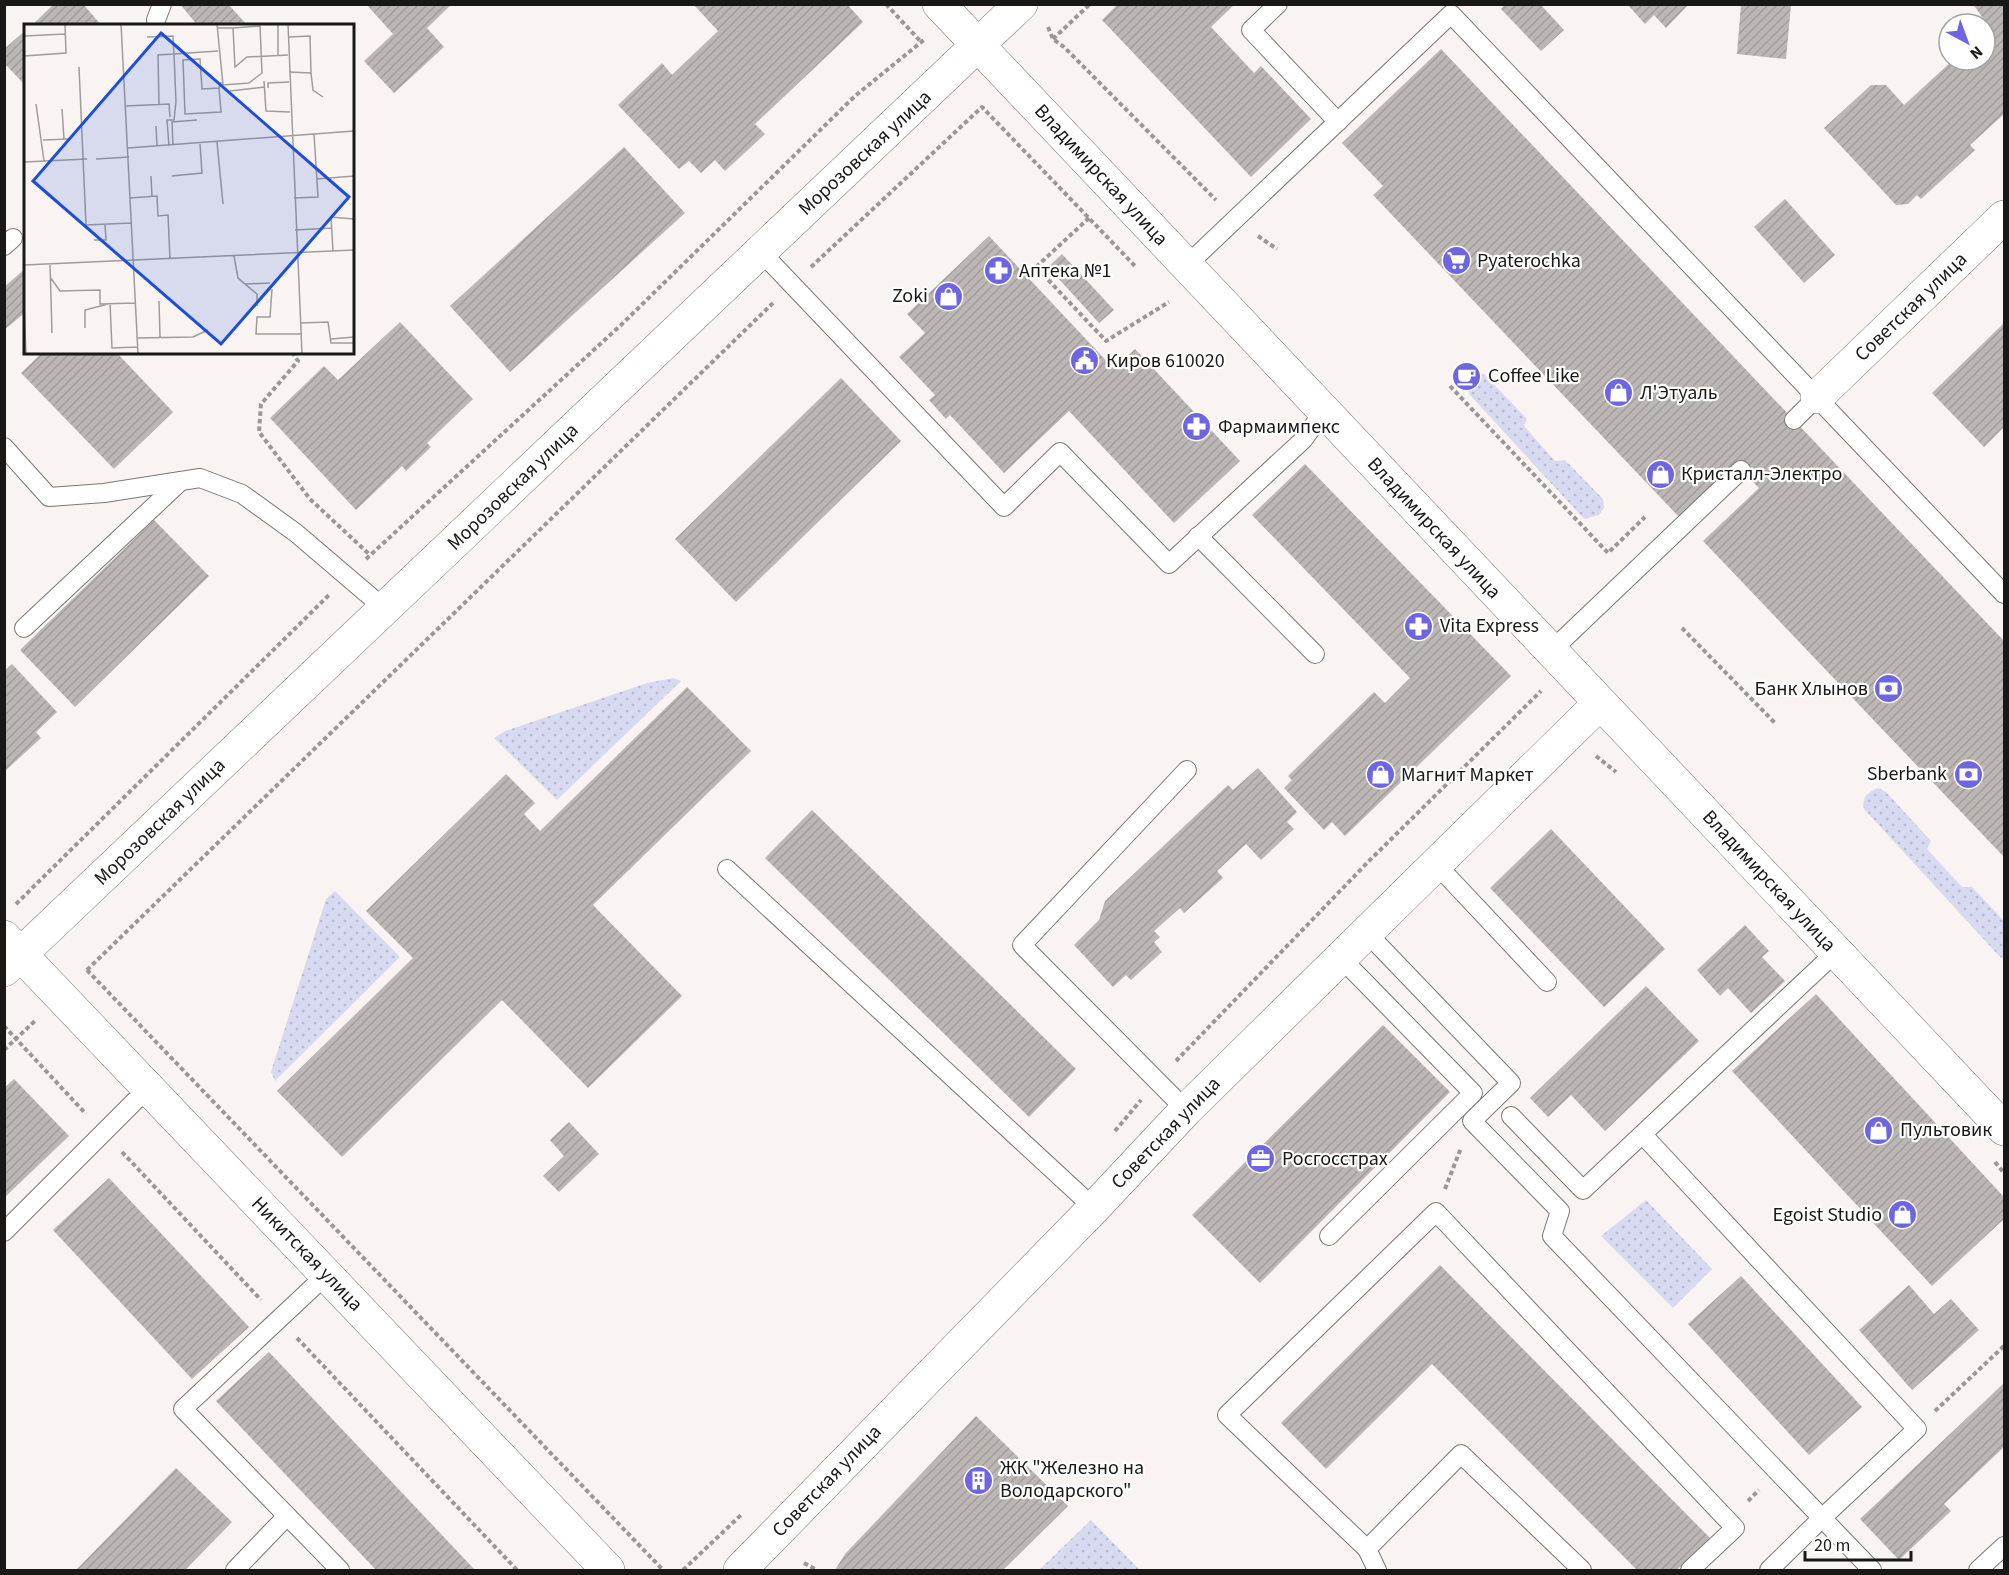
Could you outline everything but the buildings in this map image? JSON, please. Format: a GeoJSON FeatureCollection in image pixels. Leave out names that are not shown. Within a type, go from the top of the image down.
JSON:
{"type":"FeatureCollection","features":[{"type":"Feature","properties":{"kind":"street","name":"Владимирская улица"},"geometry":{"type":"LineString","coordinates":[[939,4],[2004,1130]]}},
{"type":"Feature","properties":{"kind":"street","name":"Морозовская улица"},"geometry":{"type":"LineString","coordinates":[[10,943],[385,609],[1021,4]]}},
{"type":"Feature","properties":{"kind":"street","name":"Советская улица"},"geometry":{"type":"LineString","coordinates":[[1817,397],[2004,217]]}},
{"type":"Feature","properties":{"kind":"street","name":"Советская улица"},"geometry":{"type":"LineString","coordinates":[[740,1570],[1094,1208],[1186,1110],[1600,703]]}},
{"type":"Feature","properties":{"kind":"street","name":"Никитская улица"},"geometry":{"type":"LineString","coordinates":[[10,943],[608,1570]]}},
{"type":"Feature","properties":{"kind":"lane"},"geometry":{"type":"LineString","coordinates":[[1278,4],[1251,30],[1338,122]]}},
{"type":"Feature","properties":{"kind":"lane"},"geometry":{"type":"LineString","coordinates":[[1186,266],[1451,14],[2004,594]]}},
{"type":"Feature","properties":{"kind":"lane"},"geometry":{"type":"LineString","coordinates":[[761,252],[1004,507],[1060,452],[1169,564],[1303,440],[1324,411]]}},
{"type":"Feature","properties":{"kind":"lane"},"geometry":{"type":"LineString","coordinates":[[1794,420],[1817,397]]}},
{"type":"Feature","properties":{"kind":"lane"},"geometry":{"type":"LineString","coordinates":[[4,447],[50,497],[104,493],[200,478],[242,494],[296,533],[385,609]]}},
{"type":"Feature","properties":{"kind":"lane"},"geometry":{"type":"LineString","coordinates":[[1551,651],[1741,470]]}},
{"type":"Feature","properties":{"kind":"lane"},"geometry":{"type":"LineString","coordinates":[[24,628],[181,481]]}},
{"type":"Feature","properties":{"kind":"lane"},"geometry":{"type":"LineString","coordinates":[[1198,536],[1315,654]]}},
{"type":"Feature","properties":{"kind":"lane"},"geometry":{"type":"LineString","coordinates":[[1186,1110],[1022,945],[1187,770]]}},
{"type":"Feature","properties":{"kind":"lane"},"geometry":{"type":"LineString","coordinates":[[1436,864],[1547,982]]}},
{"type":"Feature","properties":{"kind":"lane"},"geometry":{"type":"LineString","coordinates":[[727,869],[1094,1208]]}},
{"type":"Feature","properties":{"kind":"lane"},"geometry":{"type":"LineString","coordinates":[[1367,933],[1511,1083],[1472,1121],[1560,1211],[1552,1236],[1872,1570]]}},
{"type":"Feature","properties":{"kind":"lane"},"geometry":{"type":"LineString","coordinates":[[1511,1116],[1583,1190],[1836,952]]}},
{"type":"Feature","properties":{"kind":"lane"},"geometry":{"type":"LineString","coordinates":[[1329,1236],[1473,1093],[1341,958]]}},
{"type":"Feature","properties":{"kind":"lane"},"geometry":{"type":"LineString","coordinates":[[4,1232],[148,1088]]}},
{"type":"Feature","properties":{"kind":"lane"},"geometry":{"type":"LineString","coordinates":[[1644,1135],[1917,1429],[1769,1570]]}},
{"type":"Feature","properties":{"kind":"lane"},"geometry":{"type":"LineString","coordinates":[[1377,1570],[1366,1549],[1227,1415],[1436,1212],[1735,1528],[1690,1570]]}},
{"type":"Feature","properties":{"kind":"lane"},"geometry":{"type":"LineString","coordinates":[[326,1275],[183,1409],[340,1570]]}},
{"type":"Feature","properties":{"kind":"lane"},"geometry":{"type":"LineString","coordinates":[[1366,1549],[1461,1454],[1582,1570]]}},
{"type":"Feature","properties":{"kind":"lane"},"geometry":{"type":"LineString","coordinates":[[235,1570],[287,1516]]}},
{"type":"Feature","properties":{"kind":"lane"},"geometry":{"type":"LineString","coordinates":[[1978,1570],[2004,1546]]}},
{"type":"Feature","properties":{"kind":"path"},"geometry":{"type":"LineString","coordinates":[[886,4],[927,49]]}},
{"type":"Feature","properties":{"kind":"path"},"geometry":{"type":"LineString","coordinates":[[1053,39],[1090,4]]}},
{"type":"Feature","properties":{"kind":"path"},"geometry":{"type":"LineString","coordinates":[[1048,27],[1053,39],[1064,47],[1235,220],[1277,249]]}},
{"type":"Feature","properties":{"kind":"path"},"geometry":{"type":"LineString","coordinates":[[10,943],[370,555],[621,325],[855,96],[928,36]]}},
{"type":"Feature","properties":{"kind":"path"},"geometry":{"type":"LineString","coordinates":[[80,977],[792,284],[981,107]]}},
{"type":"Feature","properties":{"kind":"path"},"geometry":{"type":"LineString","coordinates":[[1089,218],[1036,267],[1106,340],[1169,302]]}},
{"type":"Feature","properties":{"kind":"path"},"geometry":{"type":"LineString","coordinates":[[293,354],[298,361],[261,404],[259,432],[310,499],[370,555]]}},
{"type":"Feature","properties":{"kind":"path"},"geometry":{"type":"LineString","coordinates":[[1450,386],[1608,553],[1645,517]]}},
{"type":"Feature","properties":{"kind":"path"},"geometry":{"type":"LineString","coordinates":[[1682,628],[1775,723]]}},
{"type":"Feature","properties":{"kind":"path"},"geometry":{"type":"LineString","coordinates":[[1113,1134],[1156,1082],[1369,861],[1542,690]]}},
{"type":"Feature","properties":{"kind":"path"},"geometry":{"type":"LineString","coordinates":[[87,970],[663,1570]]}},
{"type":"Feature","properties":{"kind":"path"},"geometry":{"type":"LineString","coordinates":[[4,1050],[39,1017]]}},
{"type":"Feature","properties":{"kind":"path"},"geometry":{"type":"LineString","coordinates":[[4,1026],[16,1040]]}},
{"type":"Feature","properties":{"kind":"path"},"geometry":{"type":"LineString","coordinates":[[1436,1212],[1472,1121]]}},
{"type":"Feature","properties":{"kind":"path"},"geometry":{"type":"LineString","coordinates":[[1917,1429],[2004,1346]]}},
{"type":"Feature","properties":{"kind":"path"},"geometry":{"type":"LineString","coordinates":[[1728,1521],[1778,1472]]}},
{"type":"Feature","properties":{"kind":"path"},"geometry":{"type":"LineString","coordinates":[[683,1570],[748,1508]]}},
{"type":"Feature","properties":{"kind":"path"},"geometry":{"type":"LineString","coordinates":[[804,1563],[817,1570]]}},
{"type":"Feature","properties":{"kind":"shaded area"},"geometry":{"type":"Polygon","coordinates":[[[1476,374],[1484,374],[1527,419],[1524,426],[1555,461],[1565,460],[1603,499],[1604,508],[1599,515],[1584,519],[1470,395],[1466,387],[1476,374]]]}},
{"type":"Feature","properties":{"kind":"shaded area"},"geometry":{"type":"Polygon","coordinates":[[[673,678],[681,681],[557,800],[494,738],[505,731],[647,683],[673,678]]]}},
{"type":"Feature","properties":{"kind":"shaded area"},"geometry":{"type":"Polygon","coordinates":[[[1878,788],[1886,792],[1931,841],[1927,849],[1962,887],[1972,887],[2004,921],[2004,958],[2000,957],[1864,809],[1866,796],[1878,788]]]}},
{"type":"Feature","properties":{"kind":"shaded area"},"geometry":{"type":"Polygon","coordinates":[[[335,891],[400,957],[275,1081],[271,1072],[326,899],[335,891]]]}},
{"type":"Feature","properties":{"kind":"shaded area"},"geometry":{"type":"Polygon","coordinates":[[[1646,1200],[1712,1269],[1673,1308],[1601,1236],[1646,1200]]]}},
{"type":"Feature","properties":{"kind":"shaded area"},"geometry":{"type":"Polygon","coordinates":[[[1091,1520],[1140,1570],[1039,1570],[1091,1520]]]}},
{"type":"Feature","properties":{"kind":"place","name":"Pyaterochka"},"geometry":{"type":"Point","coordinates":[1456,261]}},
{"type":"Feature","properties":{"kind":"place","name":"Аптека №1"},"geometry":{"type":"Point","coordinates":[998,271]}},
{"type":"Feature","properties":{"kind":"place","name":"Zoki"},"geometry":{"type":"Point","coordinates":[949,296]}},
{"type":"Feature","properties":{"kind":"place","name":"Киров 610020"},"geometry":{"type":"Point","coordinates":[1085,361]}},
{"type":"Feature","properties":{"kind":"place","name":"Coffee Like"},"geometry":{"type":"Point","coordinates":[1467,376]}},
{"type":"Feature","properties":{"kind":"place","name":"Л'Этуаль"},"geometry":{"type":"Point","coordinates":[1619,393]}},
{"type":"Feature","properties":{"kind":"place","name":"Фармаимпекс"},"geometry":{"type":"Point","coordinates":[1197,427]}},
{"type":"Feature","properties":{"kind":"place","name":"Кристалл-Электро"},"geometry":{"type":"Point","coordinates":[1660,474]}},
{"type":"Feature","properties":{"kind":"place","name":"Vita Express"},"geometry":{"type":"Point","coordinates":[1419,626]}},
{"type":"Feature","properties":{"kind":"place","name":"Банк Хлынов"},"geometry":{"type":"Point","coordinates":[1889,689]}},
{"type":"Feature","properties":{"kind":"place","name":"Sberbank"},"geometry":{"type":"Point","coordinates":[1968,774]}},
{"type":"Feature","properties":{"kind":"place","name":"Магнит Маркет"},"geometry":{"type":"Point","coordinates":[1380,775]}},
{"type":"Feature","properties":{"kind":"place","name":"Пультовик"},"geometry":{"type":"Point","coordinates":[1879,1130]}},
{"type":"Feature","properties":{"kind":"place","name":"Росгосстрах"},"geometry":{"type":"Point","coordinates":[1261,1159]}},
{"type":"Feature","properties":{"kind":"place","name":"Egoist Studio"},"geometry":{"type":"Point","coordinates":[1903,1215]}},
{"type":"Feature","properties":{"kind":"place","name":"ЖК \"Железно на Володарского\""},"geometry":{"type":"Point","coordinates":[979,1480]}}]}
